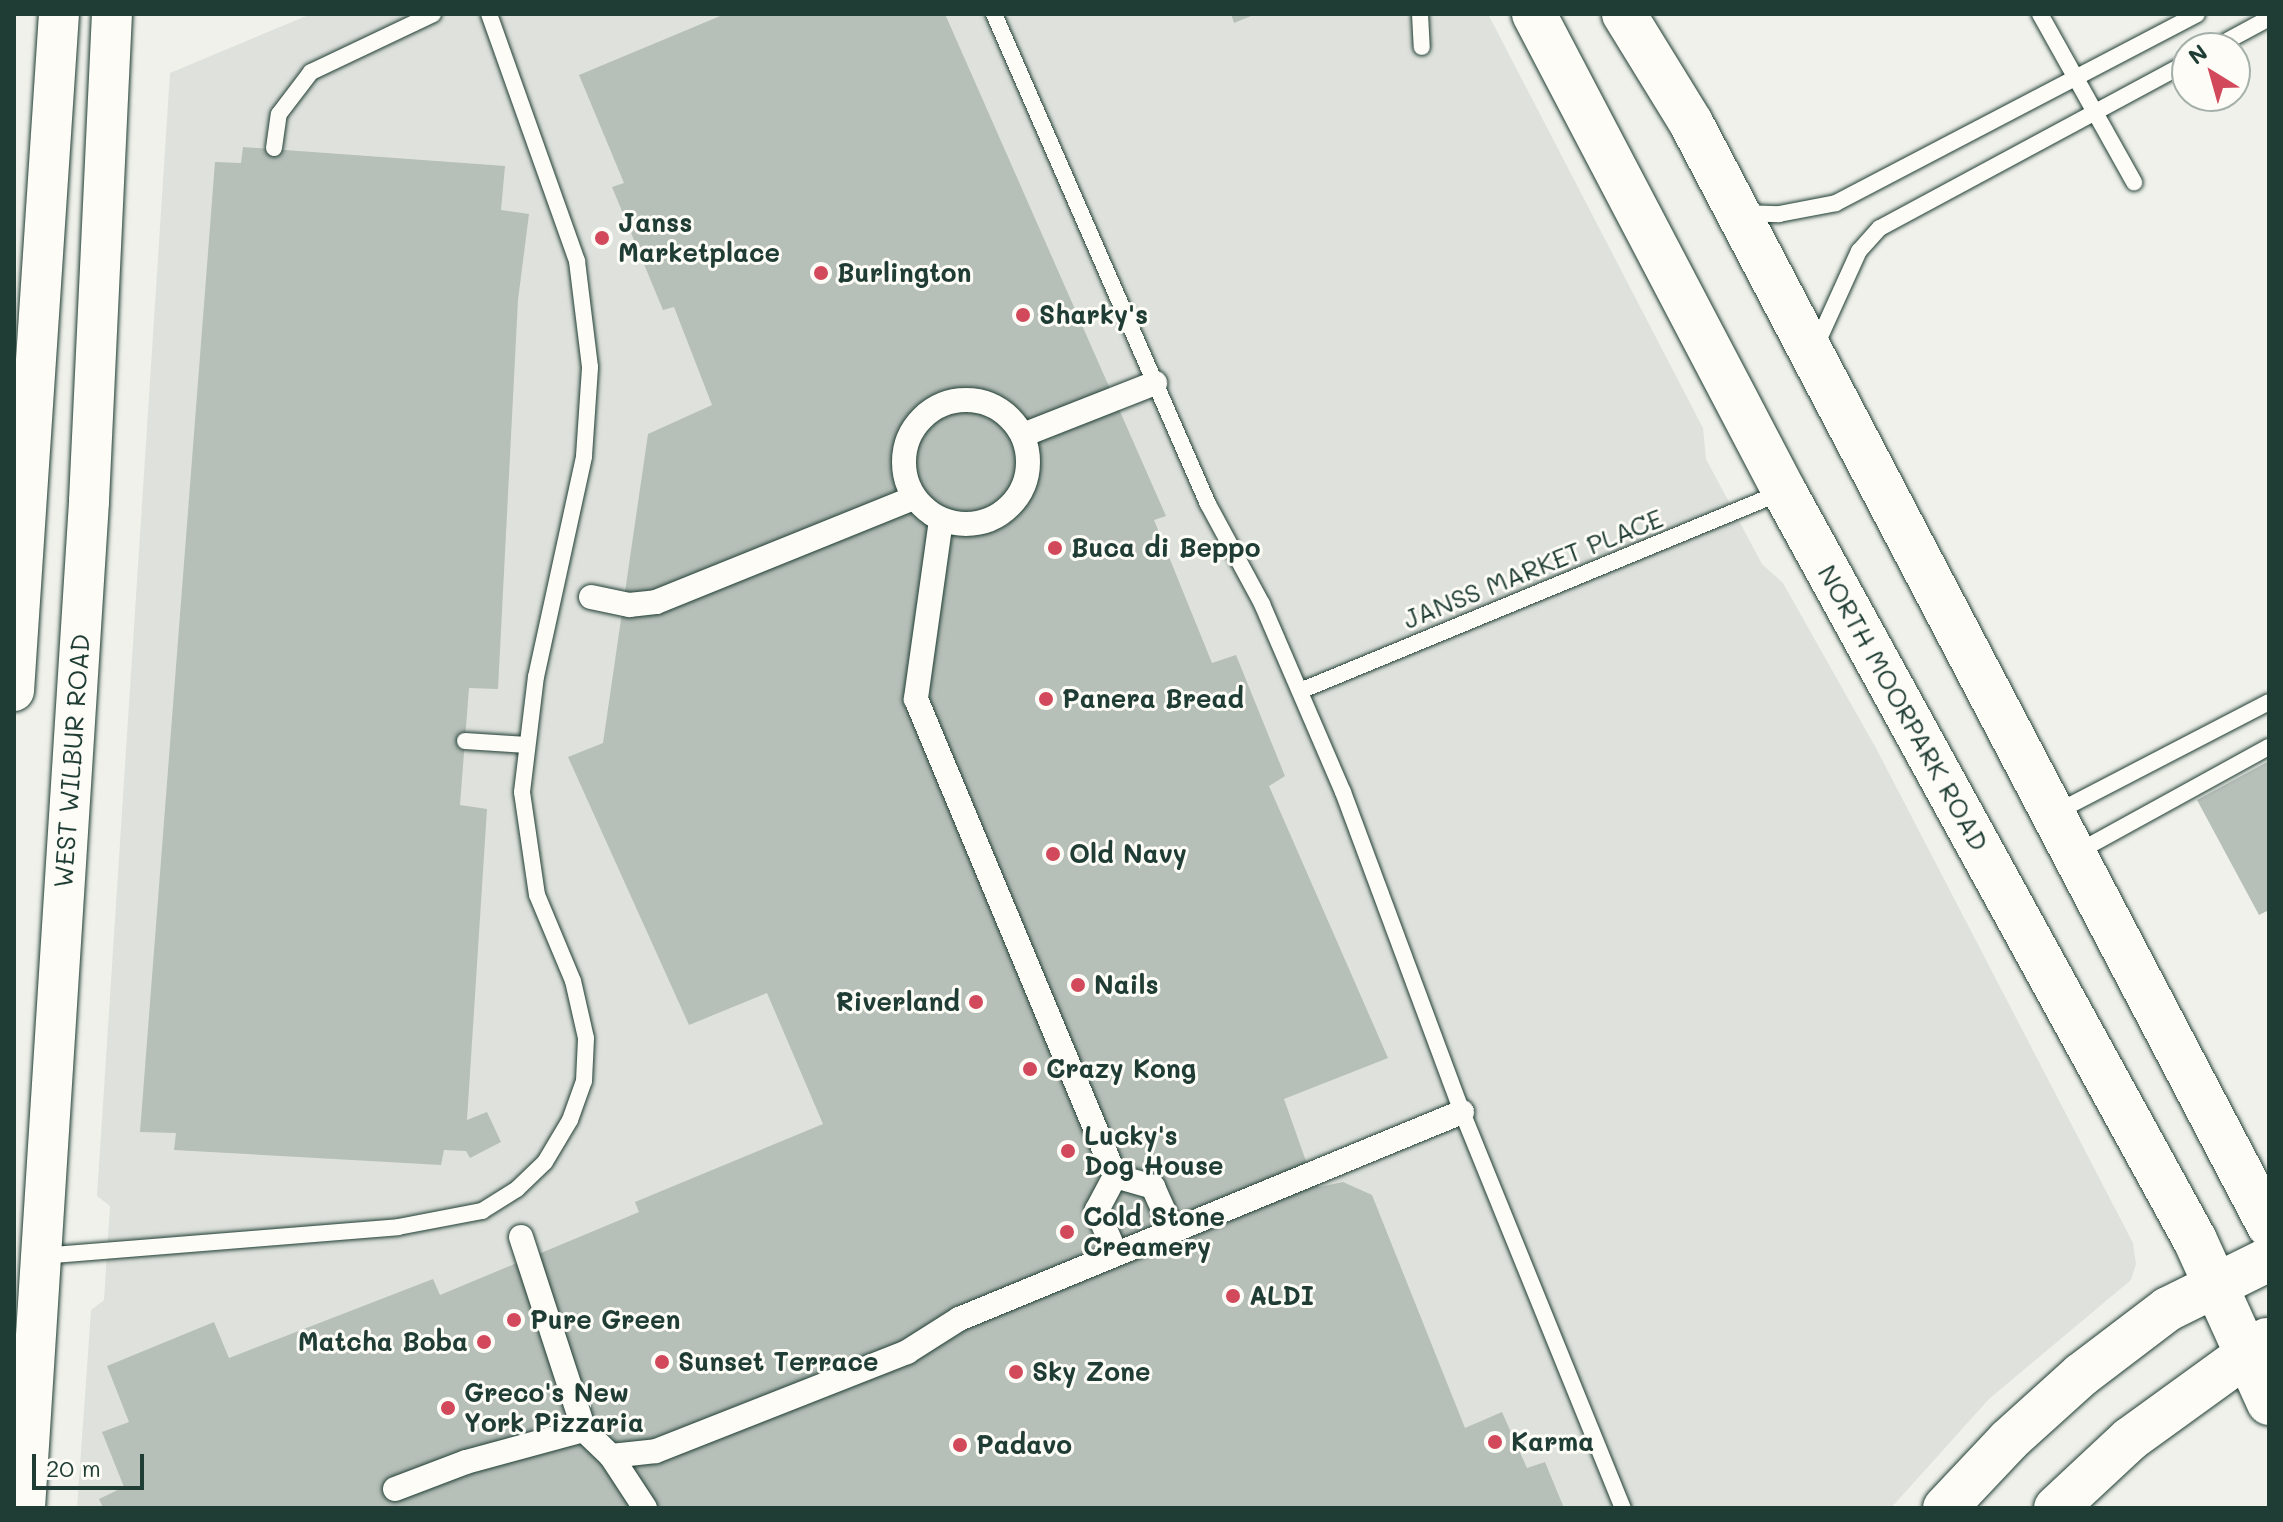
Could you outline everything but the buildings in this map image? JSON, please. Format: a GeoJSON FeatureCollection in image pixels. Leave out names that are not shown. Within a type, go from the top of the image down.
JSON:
{"type":"FeatureCollection","features":[{"type":"Feature","properties":{"kind":"main road","name":"NORTH MOORPARK ROAD"},"geometry":{"type":"LineString","coordinates":[[1534,14],[1784,491],[2195,1240],[2214,1286],[2256,1346],[2269,1403]]}},
{"type":"Feature","properties":{"kind":"main road"},"geometry":{"type":"LineString","coordinates":[[1624,14],[1737,212],[2269,1226]]}},
{"type":"Feature","properties":{"kind":"main road"},"geometry":{"type":"LineString","coordinates":[[1945,1508],[2081,1375],[2168,1309],[2269,1259]]}},
{"type":"Feature","properties":{"kind":"main road"},"geometry":{"type":"LineString","coordinates":[[2056,1508],[2130,1439],[2256,1346]]}},
{"type":"Feature","properties":{"kind":"street"},"geometry":{"type":"LineString","coordinates":[[14,691],[59,14]]}},
{"type":"Feature","properties":{"kind":"street","name":"WEST WILBUR ROAD"},"geometry":{"type":"LineString","coordinates":[[25,1508],[89,501],[112,14]]}},
{"type":"Feature","properties":{"kind":"street"},"geometry":{"type":"LineString","coordinates":[[1023,435],[1155,383]]}},
{"type":"Feature","properties":{"kind":"street"},"geometry":{"type":"LineString","coordinates":[[975,400],[1003,413],[1023,435],[1027,478],[1003,513],[962,525],[941,520],[914,498],[905,479],[906,448],[919,421],[935,408],[975,400]]}},
{"type":"Feature","properties":{"kind":"street"},"geometry":{"type":"LineString","coordinates":[[591,597],[629,605],[656,602],[914,498]]}},
{"type":"Feature","properties":{"kind":"street"},"geometry":{"type":"LineString","coordinates":[[941,520],[916,699],[1115,1176]]}},
{"type":"Feature","properties":{"kind":"street"},"geometry":{"type":"LineString","coordinates":[[611,1456],[656,1451],[907,1352],[959,1319],[1115,1252],[1462,1112]]}},
{"type":"Feature","properties":{"kind":"street"},"geometry":{"type":"LineString","coordinates":[[1115,1176],[1153,1187],[1172,1229]]}},
{"type":"Feature","properties":{"kind":"street"},"geometry":{"type":"LineString","coordinates":[[1115,1176],[1097,1210],[1115,1252]]}},
{"type":"Feature","properties":{"kind":"street"},"geometry":{"type":"LineString","coordinates":[[521,1237],[584,1430],[611,1456],[645,1508]]}},
{"type":"Feature","properties":{"kind":"street"},"geometry":{"type":"LineString","coordinates":[[395,1489],[466,1462],[584,1430]]}},
{"type":"Feature","properties":{"kind":"lane"},"geometry":{"type":"LineString","coordinates":[[274,148],[279,114],[311,72],[433,14]]}},
{"type":"Feature","properties":{"kind":"lane"},"geometry":{"type":"LineString","coordinates":[[41,1256],[445,1220],[500,1201],[545,1162],[570,1120],[584,1081],[586,1038],[573,981],[537,895],[522,792],[536,677],[584,456],[590,367],[577,261],[489,14]]}},
{"type":"Feature","properties":{"kind":"lane"},"geometry":{"type":"LineString","coordinates":[[994,14],[1155,383],[1300,691],[1343,792],[1462,1112],[1623,1508]]}},
{"type":"Feature","properties":{"kind":"lane"},"geometry":{"type":"LineString","coordinates":[[1420,14],[1422,47]]}},
{"type":"Feature","properties":{"kind":"lane"},"geometry":{"type":"LineString","coordinates":[[2040,14],[2134,182]]}},
{"type":"Feature","properties":{"kind":"lane"},"geometry":{"type":"LineString","coordinates":[[1737,212],[1779,214],[1836,203],[2197,14]]}},
{"type":"Feature","properties":{"kind":"lane"},"geometry":{"type":"LineString","coordinates":[[1812,355],[1859,251],[1880,228],[2171,72]]}},
{"type":"Feature","properties":{"kind":"lane","name":"JANSS MARKET PLACE"},"geometry":{"type":"LineString","coordinates":[[1300,691],[1784,491]]}},
{"type":"Feature","properties":{"kind":"lane"},"geometry":{"type":"LineString","coordinates":[[2052,814],[2269,702]]}},
{"type":"Feature","properties":{"kind":"lane"},"geometry":{"type":"LineString","coordinates":[[465,741],[527,745]]}},
{"type":"Feature","properties":{"kind":"lane"},"geometry":{"type":"LineString","coordinates":[[2072,854],[2269,747]]}},
{"type":"Feature","properties":{"kind":"shaded area","name":"Janss Marketplace"},"geometry":{"type":"Polygon","coordinates":[[[311,14],[1488,14],[1703,428],[1706,459],[1762,564],[1783,583],[1877,750],[2133,1243],[2136,1264],[2131,1280],[1989,1399],[1891,1508],[77,1508],[91,1310],[104,1300],[110,1206],[97,1196],[170,73],[311,14]]]}},
{"type":"Feature","properties":{"kind":"place","name":"Janss Marketplace"},"geometry":{"type":"Point","coordinates":[602,238]}},
{"type":"Feature","properties":{"kind":"place","name":"Burlington"},"geometry":{"type":"Point","coordinates":[821,273]}},
{"type":"Feature","properties":{"kind":"place","name":"Sharky's"},"geometry":{"type":"Point","coordinates":[1023,315]}},
{"type":"Feature","properties":{"kind":"place","name":"Buca di Beppo"},"geometry":{"type":"Point","coordinates":[1055,548]}},
{"type":"Feature","properties":{"kind":"place","name":"Panera Bread"},"geometry":{"type":"Point","coordinates":[1046,699]}},
{"type":"Feature","properties":{"kind":"place","name":"Old Navy"},"geometry":{"type":"Point","coordinates":[1053,854]}},
{"type":"Feature","properties":{"kind":"place","name":"Nails"},"geometry":{"type":"Point","coordinates":[1078,985]}},
{"type":"Feature","properties":{"kind":"place","name":"Riverland"},"geometry":{"type":"Point","coordinates":[976,1002]}},
{"type":"Feature","properties":{"kind":"place","name":"Crazy Kong"},"geometry":{"type":"Point","coordinates":[1030,1069]}},
{"type":"Feature","properties":{"kind":"place","name":"Lucky's Dog House"},"geometry":{"type":"Point","coordinates":[1068,1151]}},
{"type":"Feature","properties":{"kind":"place","name":"Cold Stone Creamery"},"geometry":{"type":"Point","coordinates":[1067,1232]}},
{"type":"Feature","properties":{"kind":"place","name":"ALDI"},"geometry":{"type":"Point","coordinates":[1233,1296]}},
{"type":"Feature","properties":{"kind":"place","name":"Pure Green"},"geometry":{"type":"Point","coordinates":[514,1320]}},
{"type":"Feature","properties":{"kind":"place","name":"Matcha Boba"},"geometry":{"type":"Point","coordinates":[484,1342]}},
{"type":"Feature","properties":{"kind":"place","name":"Sunset Terrace"},"geometry":{"type":"Point","coordinates":[662,1362]}},
{"type":"Feature","properties":{"kind":"place","name":"Sky Zone"},"geometry":{"type":"Point","coordinates":[1016,1372]}},
{"type":"Feature","properties":{"kind":"place","name":"Greco's New York Pizzaria"},"geometry":{"type":"Point","coordinates":[448,1408]}},
{"type":"Feature","properties":{"kind":"place","name":"Karma"},"geometry":{"type":"Point","coordinates":[1495,1442]}},
{"type":"Feature","properties":{"kind":"place","name":"Padavo"},"geometry":{"type":"Point","coordinates":[960,1445]}}]}
